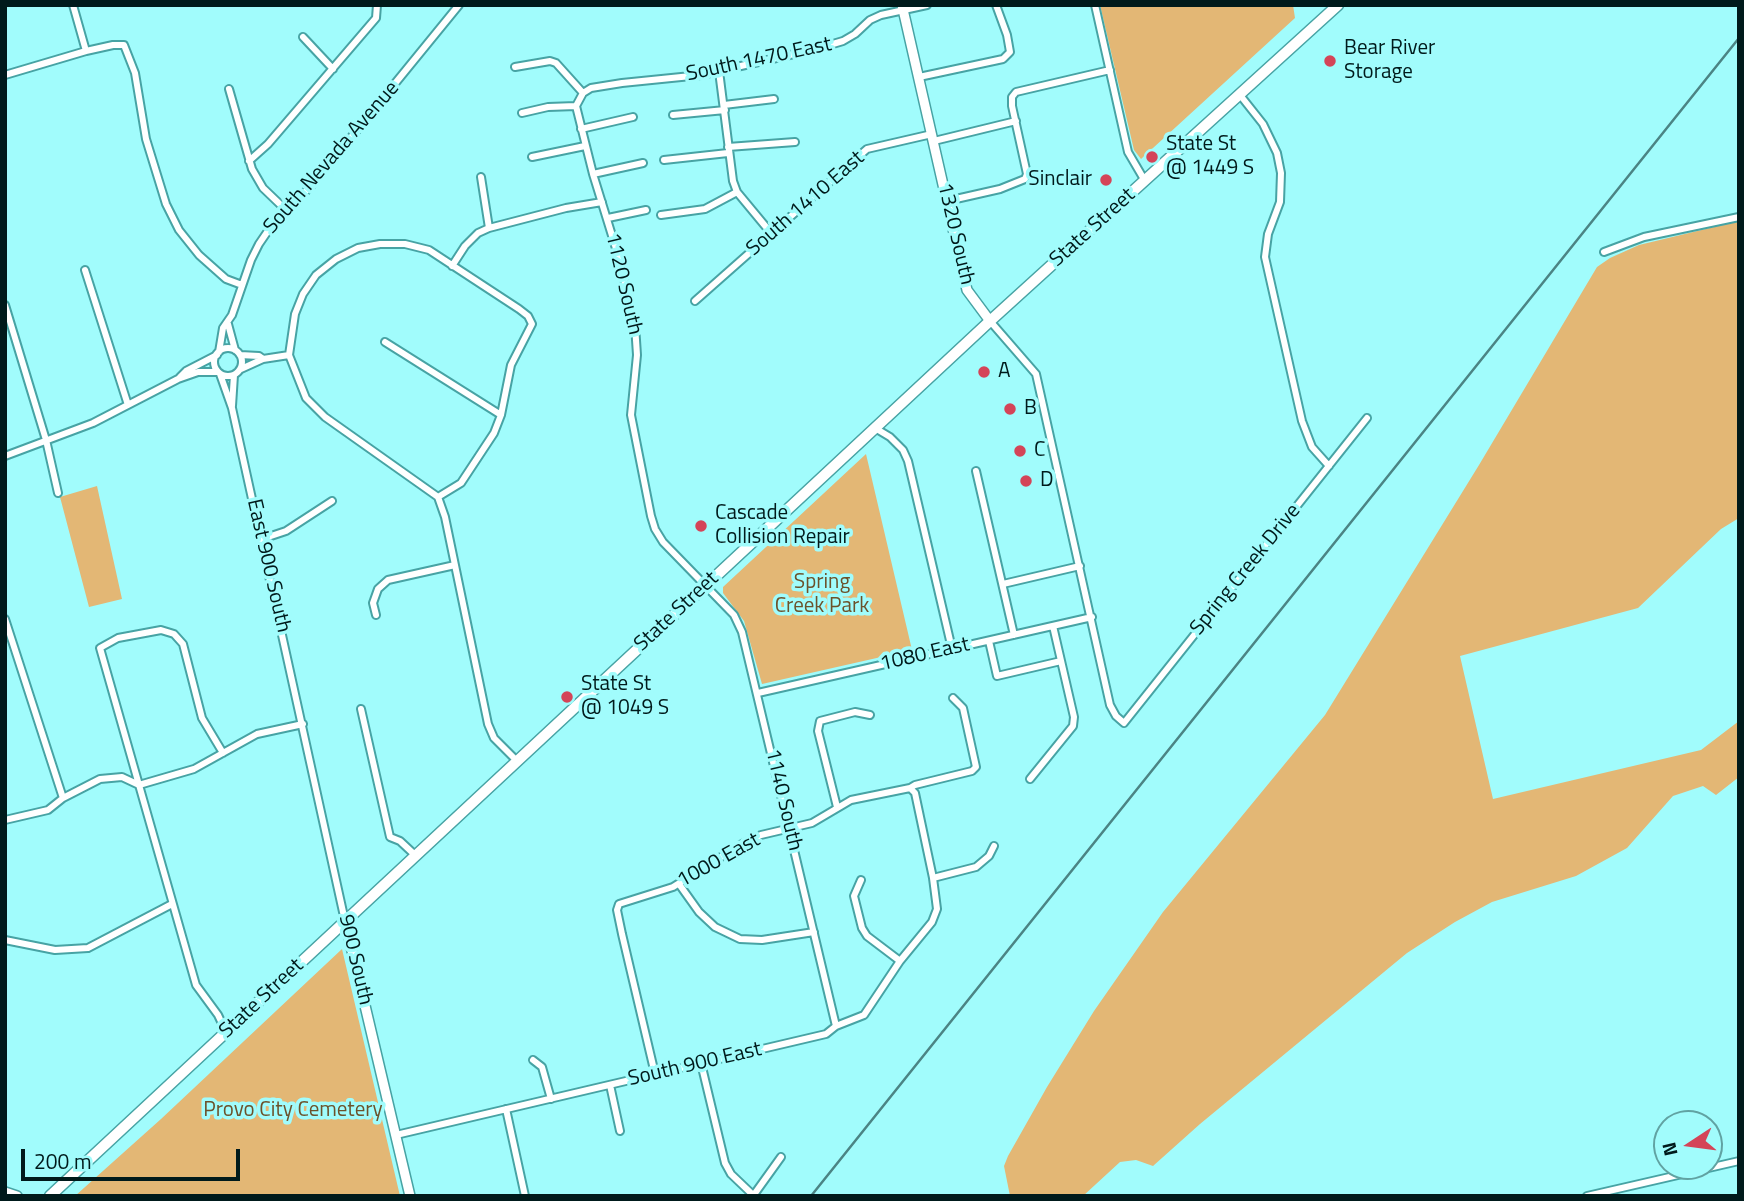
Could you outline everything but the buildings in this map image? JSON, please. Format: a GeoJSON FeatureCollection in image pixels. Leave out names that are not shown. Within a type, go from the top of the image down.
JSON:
{"type":"FeatureCollection","features":[{"type":"Feature","properties":{"kind":"main road","name":"State Street"},"geometry":{"type":"LineString","coordinates":[[50,1196],[990,321],[1338,5]]}},
{"type":"Feature","properties":{"kind":"street"},"geometry":{"type":"LineString","coordinates":[[73,5],[86,51]]}},
{"type":"Feature","properties":{"kind":"street"},"geometry":{"type":"LineString","coordinates":[[249,161],[268,145],[376,18],[377,5]]}},
{"type":"Feature","properties":{"kind":"street","name":"South Nevada Avenue"},"geometry":{"type":"LineString","coordinates":[[218,353],[223,328],[228,324],[251,260],[272,225],[313,184],[459,5]]}},
{"type":"Feature","properties":{"kind":"street","name":"South 1470 East"},"geometry":{"type":"LineString","coordinates":[[583,93],[591,88],[719,71],[843,41],[870,20],[903,8],[927,5]]}},
{"type":"Feature","properties":{"kind":"street"},"geometry":{"type":"LineString","coordinates":[[919,77],[1003,59],[1010,52],[996,5]]}},
{"type":"Feature","properties":{"kind":"street"},"geometry":{"type":"LineString","coordinates":[[1095,5],[1128,152],[1145,181]]}},
{"type":"Feature","properties":{"kind":"street","name":"1320 South"},"geometry":{"type":"LineString","coordinates":[[903,8],[967,290],[1036,374],[1110,705],[1124,723]]}},
{"type":"Feature","properties":{"kind":"street"},"geometry":{"type":"LineString","coordinates":[[303,37],[333,69]]}},
{"type":"Feature","properties":{"kind":"street"},"geometry":{"type":"LineString","coordinates":[[5,75],[113,44],[124,45],[135,73],[146,139],[166,204],[179,230],[199,255],[226,279],[242,285]]}},
{"type":"Feature","properties":{"kind":"street"},"geometry":{"type":"LineString","coordinates":[[515,67],[550,61],[583,93],[576,106],[548,107],[522,113]]}},
{"type":"Feature","properties":{"kind":"street"},"geometry":{"type":"LineString","coordinates":[[947,201],[1000,189],[1025,179],[1027,174],[1012,101],[1014,94],[1022,89],[1110,70]]}},
{"type":"Feature","properties":{"kind":"street"},"geometry":{"type":"LineString","coordinates":[[719,71],[733,181],[737,192],[771,233]]}},
{"type":"Feature","properties":{"kind":"street"},"geometry":{"type":"LineString","coordinates":[[229,89],[249,161],[263,188],[287,211]]}},
{"type":"Feature","properties":{"kind":"street"},"geometry":{"type":"LineString","coordinates":[[1240,95],[1264,124],[1277,153],[1281,173],[1280,202],[1268,234],[1265,257],[1302,421],[1312,447],[1329,466]]}},
{"type":"Feature","properties":{"kind":"street"},"geometry":{"type":"LineString","coordinates":[[673,115],[774,99]]}},
{"type":"Feature","properties":{"kind":"street","name":"1120 South"},"geometry":{"type":"LineString","coordinates":[[576,106],[635,325],[637,355],[631,415],[651,516],[663,542],[705,586]]}},
{"type":"Feature","properties":{"kind":"street"},"geometry":{"type":"LineString","coordinates":[[581,129],[633,117]]}},
{"type":"Feature","properties":{"kind":"street","name":"South 1410 East"},"geometry":{"type":"LineString","coordinates":[[695,301],[867,149],[1016,121]]}},
{"type":"Feature","properties":{"kind":"street"},"geometry":{"type":"LineString","coordinates":[[664,160],[794,142]]}},
{"type":"Feature","properties":{"kind":"street"},"geometry":{"type":"LineString","coordinates":[[532,158],[585,146]]}},
{"type":"Feature","properties":{"kind":"street"},"geometry":{"type":"LineString","coordinates":[[593,174],[643,163]]}},
{"type":"Feature","properties":{"kind":"street"},"geometry":{"type":"LineString","coordinates":[[481,177],[489,228]]}},
{"type":"Feature","properties":{"kind":"street"},"geometry":{"type":"LineString","coordinates":[[660,215],[705,209],[737,192]]}},
{"type":"Feature","properties":{"kind":"street"},"geometry":{"type":"LineString","coordinates":[[452,266],[465,246],[478,233],[489,228],[566,208],[602,202]]}},
{"type":"Feature","properties":{"kind":"street"},"geometry":{"type":"LineString","coordinates":[[608,218],[646,209]]}},
{"type":"Feature","properties":{"kind":"street"},"geometry":{"type":"LineString","coordinates":[[1604,252],[1644,237],[1739,217]]}},
{"type":"Feature","properties":{"kind":"street"},"geometry":{"type":"LineString","coordinates":[[438,497],[461,483],[494,433],[501,415],[511,365],[532,324],[528,316],[519,309],[429,250],[405,244],[380,244],[358,248],[336,259],[316,275],[303,295],[295,314],[289,355],[306,398],[325,417],[438,497],[445,517],[488,724],[494,738],[516,760]]}},
{"type":"Feature","properties":{"kind":"street"},"geometry":{"type":"LineString","coordinates":[[85,270],[128,405]]}},
{"type":"Feature","properties":{"kind":"street"},"geometry":{"type":"LineString","coordinates":[[5,305],[46,440],[58,493]]}},
{"type":"Feature","properties":{"kind":"street"},"geometry":{"type":"LineString","coordinates":[[228,324],[242,362],[240,369]]}},
{"type":"Feature","properties":{"kind":"street"},"geometry":{"type":"LineString","coordinates":[[386,342],[501,415]]}},
{"type":"Feature","properties":{"kind":"street"},"geometry":{"type":"LineString","coordinates":[[178,379],[186,371],[227,349],[263,359]]}},
{"type":"Feature","properties":{"kind":"street"},"geometry":{"type":"LineString","coordinates":[[218,353],[214,363],[219,373]]}},
{"type":"Feature","properties":{"kind":"street"},"geometry":{"type":"LineString","coordinates":[[5,456],[93,423],[178,379],[198,372],[234,375],[240,369],[263,359],[289,355]]}},
{"type":"Feature","properties":{"kind":"street","name":"East 900 South"},"geometry":{"type":"LineString","coordinates":[[219,373],[232,408],[303,724]]}},
{"type":"Feature","properties":{"kind":"street","name":"East 900 South"},"geometry":{"type":"LineString","coordinates":[[232,408],[234,375]]}},
{"type":"Feature","properties":{"kind":"street","name":"Spring Creek Drive"},"geometry":{"type":"LineString","coordinates":[[1124,723],[1367,418]]}},
{"type":"Feature","properties":{"kind":"street"},"geometry":{"type":"LineString","coordinates":[[875,428],[890,437],[903,450],[908,461],[952,649]]}},
{"type":"Feature","properties":{"kind":"street"},"geometry":{"type":"LineString","coordinates":[[976,471],[1014,635]]}},
{"type":"Feature","properties":{"kind":"street"},"geometry":{"type":"LineString","coordinates":[[261,539],[286,531],[332,502]]}},
{"type":"Feature","properties":{"kind":"street"},"geometry":{"type":"LineString","coordinates":[[376,615],[373,603],[378,589],[388,580],[455,565]]}},
{"type":"Feature","properties":{"kind":"street"},"geometry":{"type":"LineString","coordinates":[[1003,584],[1080,566]]}},
{"type":"Feature","properties":{"kind":"street","name":"1140 South"},"geometry":{"type":"LineString","coordinates":[[705,586],[737,620],[746,643],[836,1026]]}},
{"type":"Feature","properties":{"kind":"street","name":"1080 East"},"geometry":{"type":"LineString","coordinates":[[758,693],[1091,617]]}},
{"type":"Feature","properties":{"kind":"street"},"geometry":{"type":"LineString","coordinates":[[5,619],[63,798]]}},
{"type":"Feature","properties":{"kind":"street"},"geometry":{"type":"LineString","coordinates":[[1030,779],[1073,726],[1074,718],[1053,626]]}},
{"type":"Feature","properties":{"kind":"street"},"geometry":{"type":"LineString","coordinates":[[223,753],[202,718],[183,644],[174,634],[162,630],[118,638],[100,648],[196,985],[218,1015],[226,1032]]}},
{"type":"Feature","properties":{"kind":"street"},"geometry":{"type":"LineString","coordinates":[[989,641],[997,676],[1061,661]]}},
{"type":"Feature","properties":{"kind":"street","name":"1000 East"},"geometry":{"type":"LineString","coordinates":[[655,1074],[620,926],[617,910],[621,902],[664,891],[741,844],[761,835],[820,819],[851,800],[909,788],[974,769],[976,767],[963,708],[953,698]]}},
{"type":"Feature","properties":{"kind":"street"},"geometry":{"type":"LineString","coordinates":[[361,709],[390,837],[400,841],[415,855]]}},
{"type":"Feature","properties":{"kind":"street"},"geometry":{"type":"LineString","coordinates":[[837,807],[818,731],[820,721],[855,712],[870,715]]}},
{"type":"Feature","properties":{"kind":"street"},"geometry":{"type":"LineString","coordinates":[[5,820],[48,810],[63,798],[105,778],[122,778],[139,785],[194,769],[257,734],[303,724]]}},
{"type":"Feature","properties":{"kind":"street","name":"900 South"},"geometry":{"type":"LineString","coordinates":[[303,724],[345,921],[410,1196]]}},
{"type":"Feature","properties":{"kind":"street"},"geometry":{"type":"LineString","coordinates":[[909,788],[915,793],[933,878],[976,867],[989,856],[994,846]]}},
{"type":"Feature","properties":{"kind":"street","name":"South 900 East"},"geometry":{"type":"LineString","coordinates":[[396,1135],[826,1034],[836,1026],[864,1015],[900,961],[932,922],[937,909],[933,878]]}},
{"type":"Feature","properties":{"kind":"street"},"geometry":{"type":"LineString","coordinates":[[861,880],[854,896],[862,928],[867,936],[900,961]]}},
{"type":"Feature","properties":{"kind":"street"},"geometry":{"type":"LineString","coordinates":[[679,884],[699,912],[715,928],[740,939],[762,940],[814,932]]}},
{"type":"Feature","properties":{"kind":"street"},"geometry":{"type":"LineString","coordinates":[[6,939],[55,950],[88,948],[172,904]]}},
{"type":"Feature","properties":{"kind":"street"},"geometry":{"type":"LineString","coordinates":[[533,1060],[542,1067],[551,1099]]}},
{"type":"Feature","properties":{"kind":"street"},"geometry":{"type":"LineString","coordinates":[[701,1063],[725,1163],[731,1174],[753,1196],[781,1157]]}},
{"type":"Feature","properties":{"kind":"street"},"geometry":{"type":"LineString","coordinates":[[610,1085],[620,1130]]}},
{"type":"Feature","properties":{"kind":"street"},"geometry":{"type":"LineString","coordinates":[[506,1109],[525,1196]]}},
{"type":"Feature","properties":{"kind":"street"},"geometry":{"type":"LineString","coordinates":[[1587,1196],[1739,1161]]}},
{"type":"Feature","properties":{"kind":"street"},"geometry":{"type":"LineString","coordinates":[[5,1192],[18,1196]]}},
{"type":"Feature","properties":{"kind":"green space"},"geometry":{"type":"Polygon","coordinates":[[[1100,5],[1293,5],[1295,18],[1141,159],[1134,150],[1100,5]]]}},
{"type":"Feature","properties":{"kind":"green space"},"geometry":{"type":"Polygon","coordinates":[[[1739,221],[1739,518],[1721,529],[1638,608],[1460,656],[1493,799],[1701,750],[1739,721],[1739,777],[1716,795],[1703,786],[1673,796],[1627,848],[1576,876],[1492,902],[1407,953],[1153,1166],[1136,1160],[1120,1162],[1083,1196],[1010,1196],[1004,1166],[1008,1156],[1094,1011],[1163,912],[1325,715],[1597,267],[1639,245],[1739,221]]]}},
{"type":"Feature","properties":{"kind":"green space","name":"Spring Creek Park"},"geometry":{"type":"Polygon","coordinates":[[[866,454],[912,650],[762,684],[744,621],[723,593],[723,587],[866,454]]]}},
{"type":"Feature","properties":{"kind":"green space"},"geometry":{"type":"Polygon","coordinates":[[[97,486],[122,599],[89,607],[60,497],[97,486]]]}},
{"type":"Feature","properties":{"kind":"green space","name":"Provo City Cemetery"},"geometry":{"type":"Polygon","coordinates":[[[342,949],[400,1196],[75,1196],[161,1119],[342,949]]]}},
{"type":"Feature","properties":{"kind":"railway"},"geometry":{"type":"LineString","coordinates":[[811,1196],[1739,38]]}},
{"type":"Feature","properties":{"kind":"place","name":"Bear River Storage"},"geometry":{"type":"Point","coordinates":[1330,61]}},
{"type":"Feature","properties":{"kind":"place","name":"State St @ 1449 S"},"geometry":{"type":"Point","coordinates":[1152,157]}},
{"type":"Feature","properties":{"kind":"place","name":"Sinclair"},"geometry":{"type":"Point","coordinates":[1106,180]}},
{"type":"Feature","properties":{"kind":"place","name":"A"},"geometry":{"type":"Point","coordinates":[984,372]}},
{"type":"Feature","properties":{"kind":"place","name":"B"},"geometry":{"type":"Point","coordinates":[1010,409]}},
{"type":"Feature","properties":{"kind":"place","name":"C"},"geometry":{"type":"Point","coordinates":[1020,451]}},
{"type":"Feature","properties":{"kind":"place","name":"D"},"geometry":{"type":"Point","coordinates":[1026,481]}},
{"type":"Feature","properties":{"kind":"place","name":"Cascade Collision Repair"},"geometry":{"type":"Point","coordinates":[701,526]}},
{"type":"Feature","properties":{"kind":"place","name":"State St @ 1049 S"},"geometry":{"type":"Point","coordinates":[567,697]}}]}
